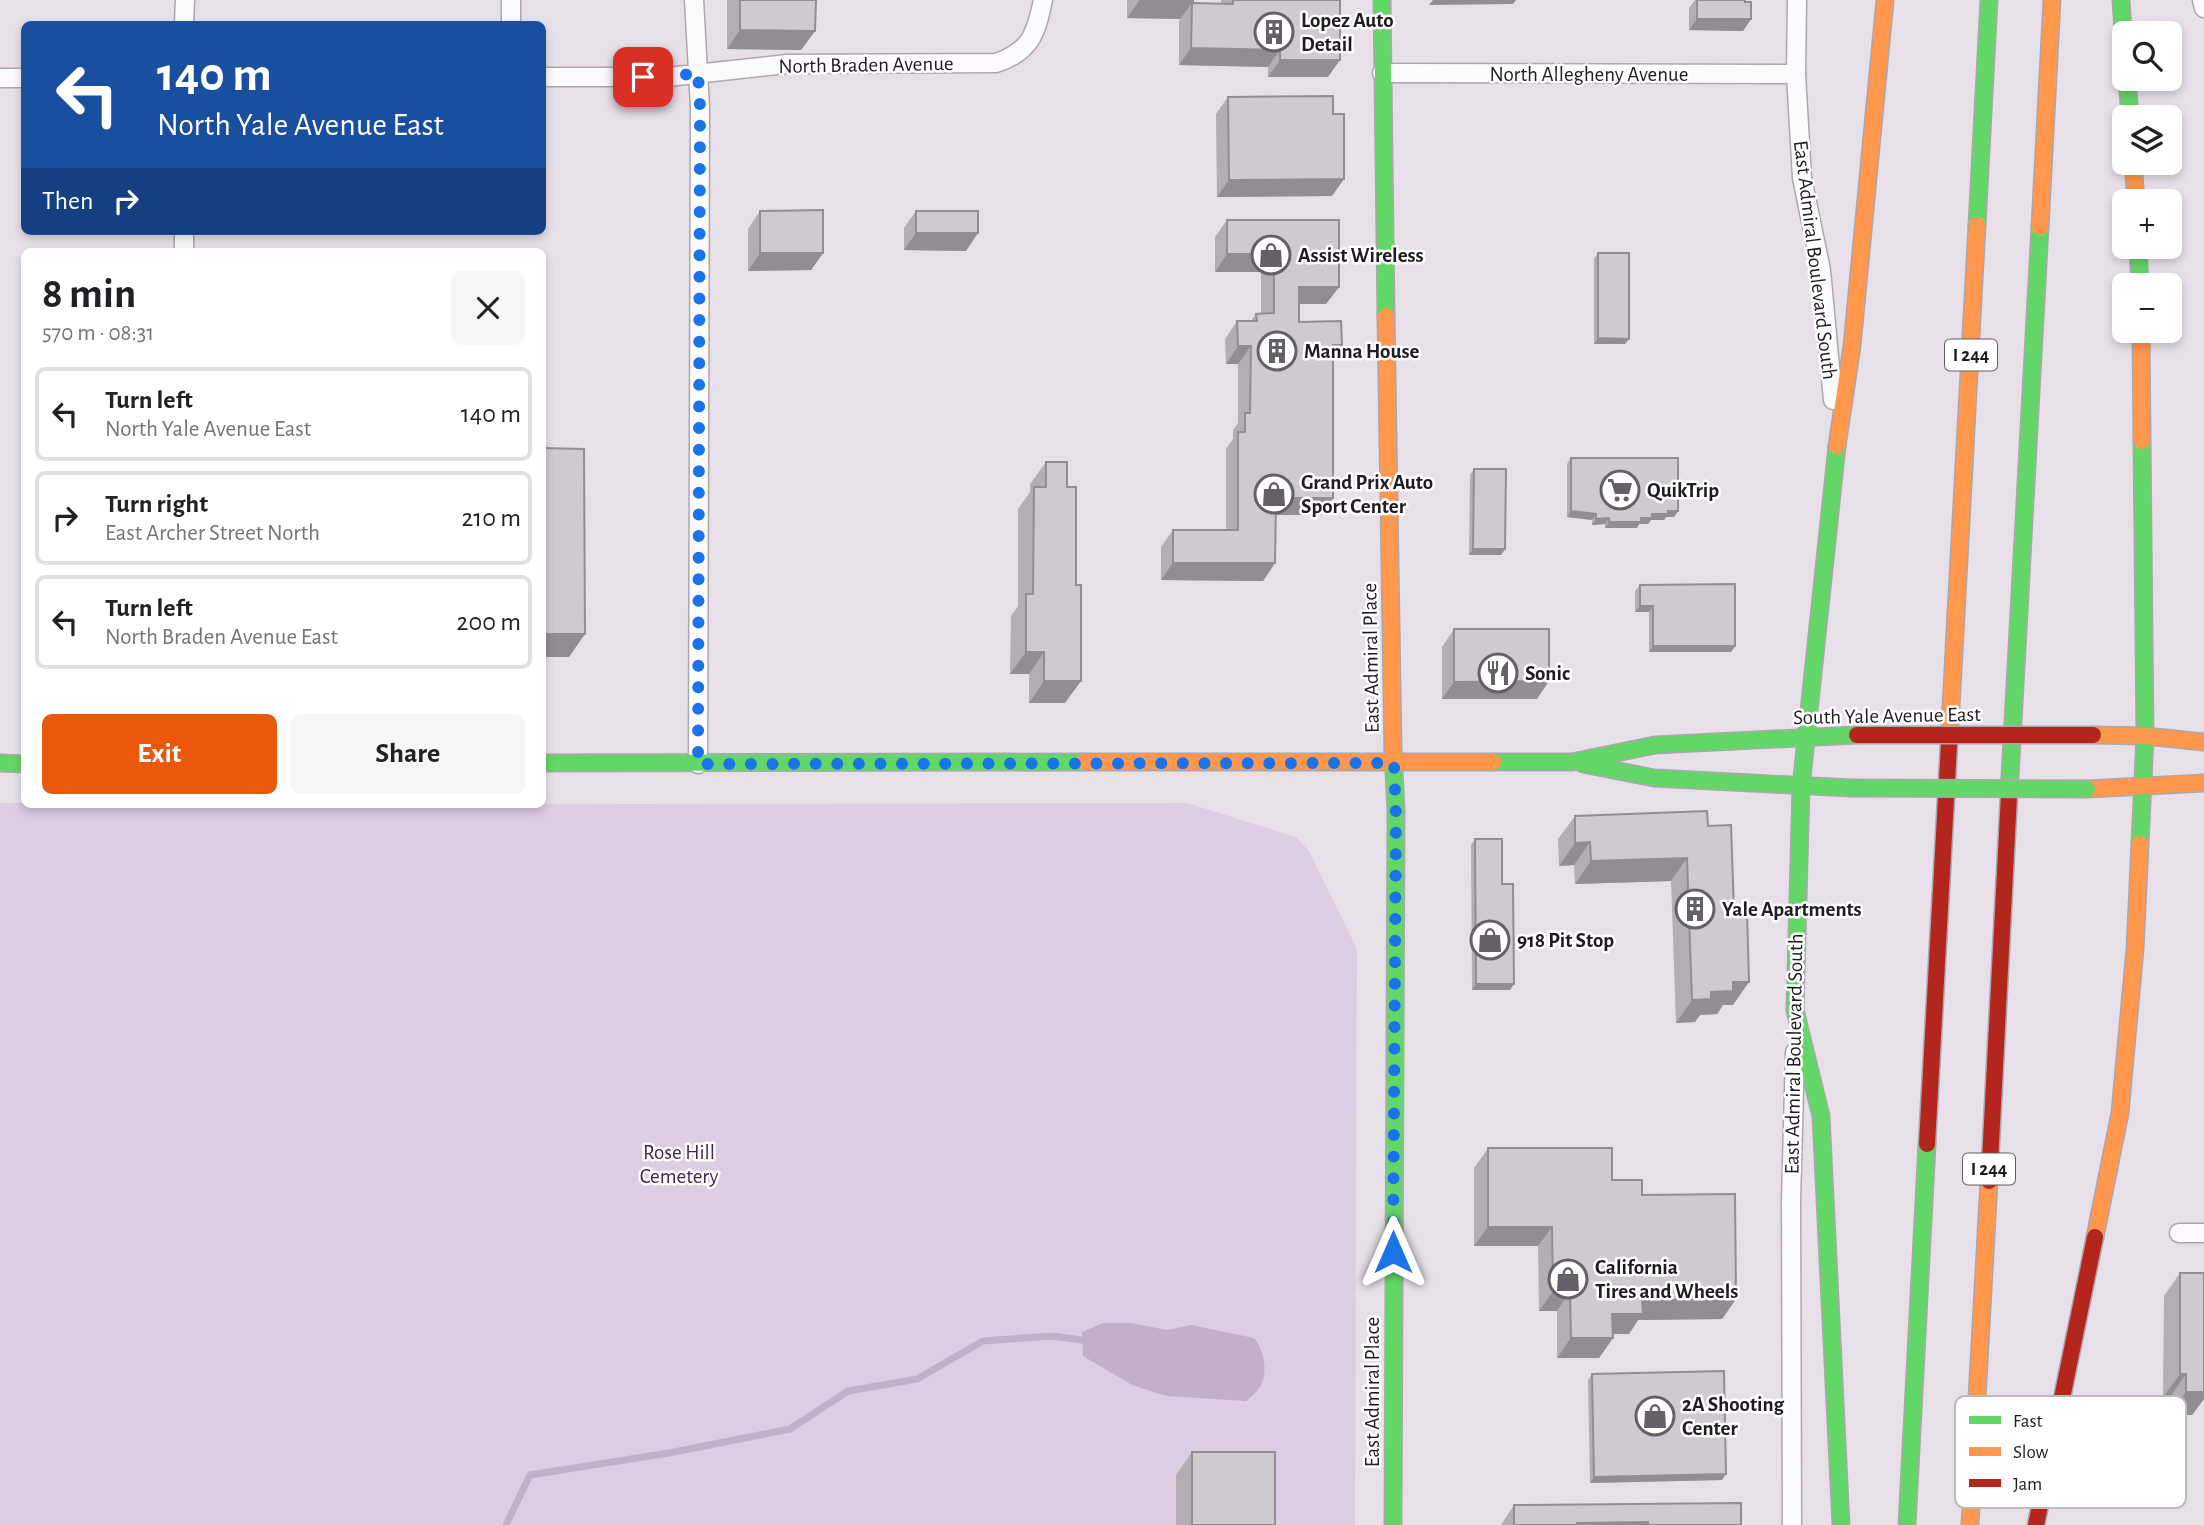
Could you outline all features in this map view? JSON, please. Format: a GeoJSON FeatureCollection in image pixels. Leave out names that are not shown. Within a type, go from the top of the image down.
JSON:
{"type":"FeatureCollection","features":[{"type":"Feature","properties":{"kind":"main road","name":"East Admiral Place"},"geometry":{"type":"LineString","coordinates":[[1382,0],[1391,714],[1396,819],[1393,1525]]}},
{"type":"Feature","properties":{"kind":"main road"},"geometry":{"type":"LineString","coordinates":[[1838,446],[1852,346],[1885,0]]}},
{"type":"Feature","properties":{"kind":"main road","name":"I 244"},"geometry":{"type":"LineString","coordinates":[[1907,1525],[1989,0]]}},
{"type":"Feature","properties":{"kind":"main road","name":"I 244"},"geometry":{"type":"LineString","coordinates":[[1977,1396],[2052,0]]}},
{"type":"Feature","properties":{"kind":"main road"},"geometry":{"type":"LineString","coordinates":[[2121,0],[2122,21]]}},
{"type":"Feature","properties":{"kind":"main road"},"geometry":{"type":"LineString","coordinates":[[2062,1396],[2120,1114],[2135,949],[2145,736],[2141,343]]}},
{"type":"Feature","properties":{"kind":"main road","name":"East Admiral Boulevard South"},"geometry":{"type":"LineString","coordinates":[[1795,1010],[1801,787],[1838,446]]}},
{"type":"Feature","properties":{"kind":"main road","name":"South Yale Avenue East"},"geometry":{"type":"LineString","coordinates":[[1572,762],[1655,745],[1857,735],[2145,736],[2204,742]]}},
{"type":"Feature","properties":{"kind":"main road","name":"South Yale Avenue East"},"geometry":{"type":"LineString","coordinates":[[546,763],[1572,762],[1654,778],[1801,787],[2087,789],[2204,783]]}},
{"type":"Feature","properties":{"kind":"main road"},"geometry":{"type":"LineString","coordinates":[[0,764],[21,764]]}},
{"type":"Feature","properties":{"kind":"main road"},"geometry":{"type":"LineString","coordinates":[[1795,1010],[1821,1116],[1842,1525]]}},
{"type":"Feature","properties":{"kind":"street"},"geometry":{"type":"LineString","coordinates":[[184,21],[185,0]]}},
{"type":"Feature","properties":{"kind":"street"},"geometry":{"type":"LineString","coordinates":[[511,0],[511,21]]}},
{"type":"Feature","properties":{"kind":"street"},"geometry":{"type":"LineString","coordinates":[[694,0],[700,107],[698,764]]}},
{"type":"Feature","properties":{"kind":"street","name":"North Braden Avenue"},"geometry":{"type":"LineString","coordinates":[[546,77],[668,77],[787,64],[996,63],[1014,57],[1028,45],[1043,0]]}},
{"type":"Feature","properties":{"kind":"street","name":"East Admiral Boulevard South"},"geometry":{"type":"LineString","coordinates":[[1797,0],[1796,74],[1802,178],[1821,270],[1838,446]]}},
{"type":"Feature","properties":{"kind":"street"},"geometry":{"type":"LineString","coordinates":[[2202,0],[2204,8]]}},
{"type":"Feature","properties":{"kind":"street","name":"North Allegheny Avenue"},"geometry":{"type":"LineString","coordinates":[[1382,73],[1796,74]]}},
{"type":"Feature","properties":{"kind":"street"},"geometry":{"type":"LineString","coordinates":[[0,78],[21,78]]}},
{"type":"Feature","properties":{"kind":"street","name":"East Admiral Boulevard South"},"geometry":{"type":"LineString","coordinates":[[1792,1525],[1791,1201],[1795,1010]]}},
{"type":"Feature","properties":{"kind":"street"},"geometry":{"type":"LineString","coordinates":[[2179,1233],[2204,1233]]}},
{"type":"Feature","properties":{"kind":"green space","name":"Rose Hill Cemetery"},"geometry":{"type":"Polygon","coordinates":[[[0,803],[21,803],[21,808],[546,808],[546,804],[1187,803],[1296,837],[1309,851],[1357,949],[1355,1525],[0,1525],[0,803]]]}},
{"type":"Feature","properties":{"kind":"shaded area"},"geometry":{"type":"Polygon","coordinates":[[[1103,1323],[1131,1323],[1167,1330],[1191,1325],[1254,1338],[1264,1359],[1264,1378],[1246,1401],[1166,1396],[1132,1385],[1083,1356],[1082,1332],[1103,1323]]]}},
{"type":"Feature","properties":{"kind":"building"},"geometry":{"type":"Polygon","coordinates":[[[740,0],[816,0],[815,31],[740,30],[740,0]]]}},
{"type":"Feature","properties":{"kind":"building"},"geometry":{"type":"Polygon","coordinates":[[[1139,0],[1193,0],[1193,2],[1139,0]]]}},
{"type":"Feature","properties":{"kind":"building","name":"Lopez Auto Detail"},"geometry":{"type":"Polygon","coordinates":[[[1233,0],[1340,0],[1340,60],[1280,60],[1280,50],[1191,48],[1192,3],[1233,4],[1233,0]]]}},
{"type":"Feature","properties":{"kind":"building"},"geometry":{"type":"Polygon","coordinates":[[[1697,0],[1751,2],[1751,19],[1697,19],[1697,0]]]}},
{"type":"Feature","properties":{"kind":"building"},"geometry":{"type":"Polygon","coordinates":[[[1333,96],[1333,114],[1344,114],[1344,179],[1229,180],[1228,97],[1333,96]]]}},
{"type":"Feature","properties":{"kind":"building"},"geometry":{"type":"Polygon","coordinates":[[[823,210],[823,253],[760,253],[760,211],[823,210]]]}},
{"type":"Feature","properties":{"kind":"building"},"geometry":{"type":"Polygon","coordinates":[[[916,211],[978,211],[978,233],[916,233],[916,211]]]}},
{"type":"Feature","properties":{"kind":"building"},"geometry":{"type":"Polygon","coordinates":[[[1227,220],[1339,220],[1339,287],[1299,287],[1299,322],[1341,321],[1342,345],[1333,345],[1333,498],[1276,498],[1275,563],[1173,563],[1173,530],[1238,530],[1238,432],[1245,432],[1245,413],[1250,413],[1251,346],[1238,346],[1237,321],[1257,321],[1256,314],[1274,313],[1274,254],[1227,254],[1227,220]]]}},
{"type":"Feature","properties":{"kind":"building"},"geometry":{"type":"Polygon","coordinates":[[[1598,253],[1629,253],[1629,339],[1598,338],[1598,253]]]}},
{"type":"Feature","properties":{"kind":"building"},"geometry":{"type":"Polygon","coordinates":[[[546,448],[584,449],[585,634],[546,634],[546,448]]]}},
{"type":"Feature","properties":{"kind":"building","name":"QuikTrip"},"geometry":{"type":"Polygon","coordinates":[[[1571,458],[1678,458],[1678,511],[1652,514],[1652,518],[1641,518],[1641,522],[1609,522],[1609,518],[1596,519],[1596,514],[1571,511],[1571,458]]]}},
{"type":"Feature","properties":{"kind":"building"},"geometry":{"type":"Polygon","coordinates":[[[1046,462],[1067,462],[1067,487],[1076,487],[1076,585],[1081,585],[1081,681],[1044,681],[1044,652],[1026,652],[1026,594],[1033,594],[1034,487],[1046,487],[1046,462]]]}},
{"type":"Feature","properties":{"kind":"building"},"geometry":{"type":"Polygon","coordinates":[[[1474,469],[1506,469],[1505,549],[1473,549],[1474,469]]]}},
{"type":"Feature","properties":{"kind":"building"},"geometry":{"type":"Polygon","coordinates":[[[1735,584],[1735,646],[1653,646],[1653,606],[1640,606],[1640,585],[1735,584]]]}},
{"type":"Feature","properties":{"kind":"building"},"geometry":{"type":"Polygon","coordinates":[[[1454,629],[1549,629],[1549,681],[1454,682],[1454,629]]]}},
{"type":"Feature","properties":{"kind":"building"},"geometry":{"type":"Polygon","coordinates":[[[1707,811],[1708,826],[1731,825],[1734,912],[1747,912],[1749,982],[1733,982],[1733,991],[1711,992],[1711,999],[1692,1000],[1687,858],[1591,861],[1590,842],[1575,843],[1575,816],[1707,811]]]}},
{"type":"Feature","properties":{"kind":"building","name":"918 Pit Stop"},"geometry":{"type":"Polygon","coordinates":[[[1475,839],[1502,839],[1502,884],[1513,884],[1514,984],[1476,984],[1475,839]]]}},
{"type":"Feature","properties":{"kind":"building"},"geometry":{"type":"Polygon","coordinates":[[[1488,1148],[1612,1148],[1612,1180],[1642,1180],[1642,1195],[1735,1194],[1736,1299],[1642,1300],[1643,1314],[1612,1314],[1613,1338],[1571,1338],[1570,1291],[1553,1291],[1552,1227],[1488,1227],[1488,1148]]]}},
{"type":"Feature","properties":{"kind":"building"},"geometry":{"type":"Polygon","coordinates":[[[2180,1273],[2204,1273],[2204,1392],[2186,1392],[2186,1374],[2180,1374],[2180,1273]]]}},
{"type":"Feature","properties":{"kind":"building","name":"2A Shooting Center"},"geometry":{"type":"Polygon","coordinates":[[[1724,1371],[1726,1474],[1594,1477],[1592,1374],[1724,1371]]]}},
{"type":"Feature","properties":{"kind":"building"},"geometry":{"type":"Polygon","coordinates":[[[1192,1452],[1275,1452],[1275,1525],[1192,1525],[1192,1452]]]}},
{"type":"Feature","properties":{"kind":"building"},"geometry":{"type":"Polygon","coordinates":[[[1741,1503],[1741,1525],[1648,1525],[1648,1522],[1514,1525],[1514,1505],[1741,1503]]]}},
{"type":"Feature","properties":{"kind":"waterway"},"geometry":{"type":"LineString","coordinates":[[506,1525],[530,1475],[669,1453],[790,1429],[848,1391],[917,1379],[983,1341],[1052,1336],[1082,1340]]}},
{"type":"Feature","properties":{"kind":"traffic: fast"},"geometry":{"type":"LineString","coordinates":[[1382,0],[1386,316]]}},
{"type":"Feature","properties":{"kind":"traffic: fast"},"geometry":{"type":"LineString","coordinates":[[1977,225],[1989,0]]}},
{"type":"Feature","properties":{"kind":"traffic: fast"},"geometry":{"type":"LineString","coordinates":[[2121,0],[2122,21]]}},
{"type":"Feature","properties":{"kind":"traffic: fast"},"geometry":{"type":"LineString","coordinates":[[2128,91],[2129,105]]}},
{"type":"Feature","properties":{"kind":"traffic: fast"},"geometry":{"type":"LineString","coordinates":[[2009,795],[2040,227]]}},
{"type":"Feature","properties":{"kind":"traffic: fast"},"geometry":{"type":"LineString","coordinates":[[2139,259],[2139,273]]}},
{"type":"Feature","properties":{"kind":"traffic: fast"},"geometry":{"type":"LineString","coordinates":[[2140,844],[2145,736],[2142,441]]}},
{"type":"Feature","properties":{"kind":"traffic: fast"},"geometry":{"type":"LineString","coordinates":[[1795,1010],[1801,787],[1837,446]]}},
{"type":"Feature","properties":{"kind":"traffic: fast"},"geometry":{"type":"LineString","coordinates":[[1493,762],[1572,762],[1655,745],[1857,735]]}},
{"type":"Feature","properties":{"kind":"traffic: fast"},"geometry":{"type":"LineString","coordinates":[[1393,751],[1396,811],[1393,1525]]}},
{"type":"Feature","properties":{"kind":"traffic: fast"},"geometry":{"type":"LineString","coordinates":[[546,763],[1084,762]]}},
{"type":"Feature","properties":{"kind":"traffic: fast"},"geometry":{"type":"LineString","coordinates":[[0,763],[21,764]]}},
{"type":"Feature","properties":{"kind":"traffic: fast"},"geometry":{"type":"LineString","coordinates":[[1583,764],[1654,778],[1851,788]]}},
{"type":"Feature","properties":{"kind":"traffic: fast"},"geometry":{"type":"LineString","coordinates":[[1851,788],[2087,789]]}},
{"type":"Feature","properties":{"kind":"traffic: fast"},"geometry":{"type":"LineString","coordinates":[[1795,1010],[1821,1116],[1841,1525]]}},
{"type":"Feature","properties":{"kind":"traffic: fast"},"geometry":{"type":"LineString","coordinates":[[1907,1525],[1927,1144]]}},
{"type":"Feature","properties":{"kind":"traffic: slow"},"geometry":{"type":"LineString","coordinates":[[1837,446],[1852,346],[1885,0]]}},
{"type":"Feature","properties":{"kind":"traffic: slow"},"geometry":{"type":"LineString","coordinates":[[2040,227],[2052,0]]}},
{"type":"Feature","properties":{"kind":"traffic: slow"},"geometry":{"type":"LineString","coordinates":[[2134,175],[2135,189]]}},
{"type":"Feature","properties":{"kind":"traffic: slow"},"geometry":{"type":"LineString","coordinates":[[1949,744],[1977,225]]}},
{"type":"Feature","properties":{"kind":"traffic: slow"},"geometry":{"type":"LineString","coordinates":[[1386,316],[1393,751]]}},
{"type":"Feature","properties":{"kind":"traffic: slow"},"geometry":{"type":"LineString","coordinates":[[2141,343],[2142,441]]}},
{"type":"Feature","properties":{"kind":"traffic: slow"},"geometry":{"type":"LineString","coordinates":[[2093,735],[2145,736],[2204,742]]}},
{"type":"Feature","properties":{"kind":"traffic: slow"},"geometry":{"type":"LineString","coordinates":[[1084,762],[1493,762]]}},
{"type":"Feature","properties":{"kind":"traffic: slow"},"geometry":{"type":"LineString","coordinates":[[2087,789],[2204,783]]}},
{"type":"Feature","properties":{"kind":"traffic: slow"},"geometry":{"type":"LineString","coordinates":[[2095,1237],[2120,1113],[2135,949],[2140,844]]}},
{"type":"Feature","properties":{"kind":"traffic: slow"},"geometry":{"type":"LineString","coordinates":[[1977,1396],[1989,1181]]}},
{"type":"Feature","properties":{"kind":"traffic: slow"},"geometry":{"type":"LineString","coordinates":[[1970,1525],[1971,1508]]}},
{"type":"Feature","properties":{"kind":"traffic: jam"},"geometry":{"type":"LineString","coordinates":[[1857,735],[2093,735]]}},
{"type":"Feature","properties":{"kind":"traffic: jam"},"geometry":{"type":"LineString","coordinates":[[1927,1144],[1949,744]]}},
{"type":"Feature","properties":{"kind":"traffic: jam"},"geometry":{"type":"LineString","coordinates":[[1989,1181],[2009,795]]}},
{"type":"Feature","properties":{"kind":"traffic: jam"},"geometry":{"type":"LineString","coordinates":[[2062,1396],[2095,1237]]}},
{"type":"Feature","properties":{"kind":"traffic: jam"},"geometry":{"type":"LineString","coordinates":[[2036,1525],[2039,1508]]}},
{"type":"Feature","properties":{"kind":"place","name":"Lopez Auto Detail"},"geometry":{"type":"Point","coordinates":[1274,32]}},
{"type":"Feature","properties":{"kind":"place","name":"Assist Wireless"},"geometry":{"type":"Point","coordinates":[1271,255]}},
{"type":"Feature","properties":{"kind":"place","name":"Manna House"},"geometry":{"type":"Point","coordinates":[1277,351]}},
{"type":"Feature","properties":{"kind":"place","name":"QuikTrip"},"geometry":{"type":"Point","coordinates":[1620,490]}},
{"type":"Feature","properties":{"kind":"place","name":"Grand Prix Auto Sport Center"},"geometry":{"type":"Point","coordinates":[1274,494]}},
{"type":"Feature","properties":{"kind":"place","name":"Sonic"},"geometry":{"type":"Point","coordinates":[1498,673]}},
{"type":"Feature","properties":{"kind":"place","name":"Yale Apartments"},"geometry":{"type":"Point","coordinates":[1695,909]}},
{"type":"Feature","properties":{"kind":"place","name":"918 Pit Stop"},"geometry":{"type":"Point","coordinates":[1490,940]}},
{"type":"Feature","properties":{"kind":"place","name":"California Tires and Wheels"},"geometry":{"type":"Point","coordinates":[1568,1279]}},
{"type":"Feature","properties":{"kind":"place","name":"2A Shooting Center"},"geometry":{"type":"Point","coordinates":[1655,1416]}},
{"type":"Feature","properties":{"kind":"route"},"geometry":{"type":"LineString","coordinates":[[643,77],[698,73],[698,764],[1394,763],[1396,819],[1393,1252]]}}]}
